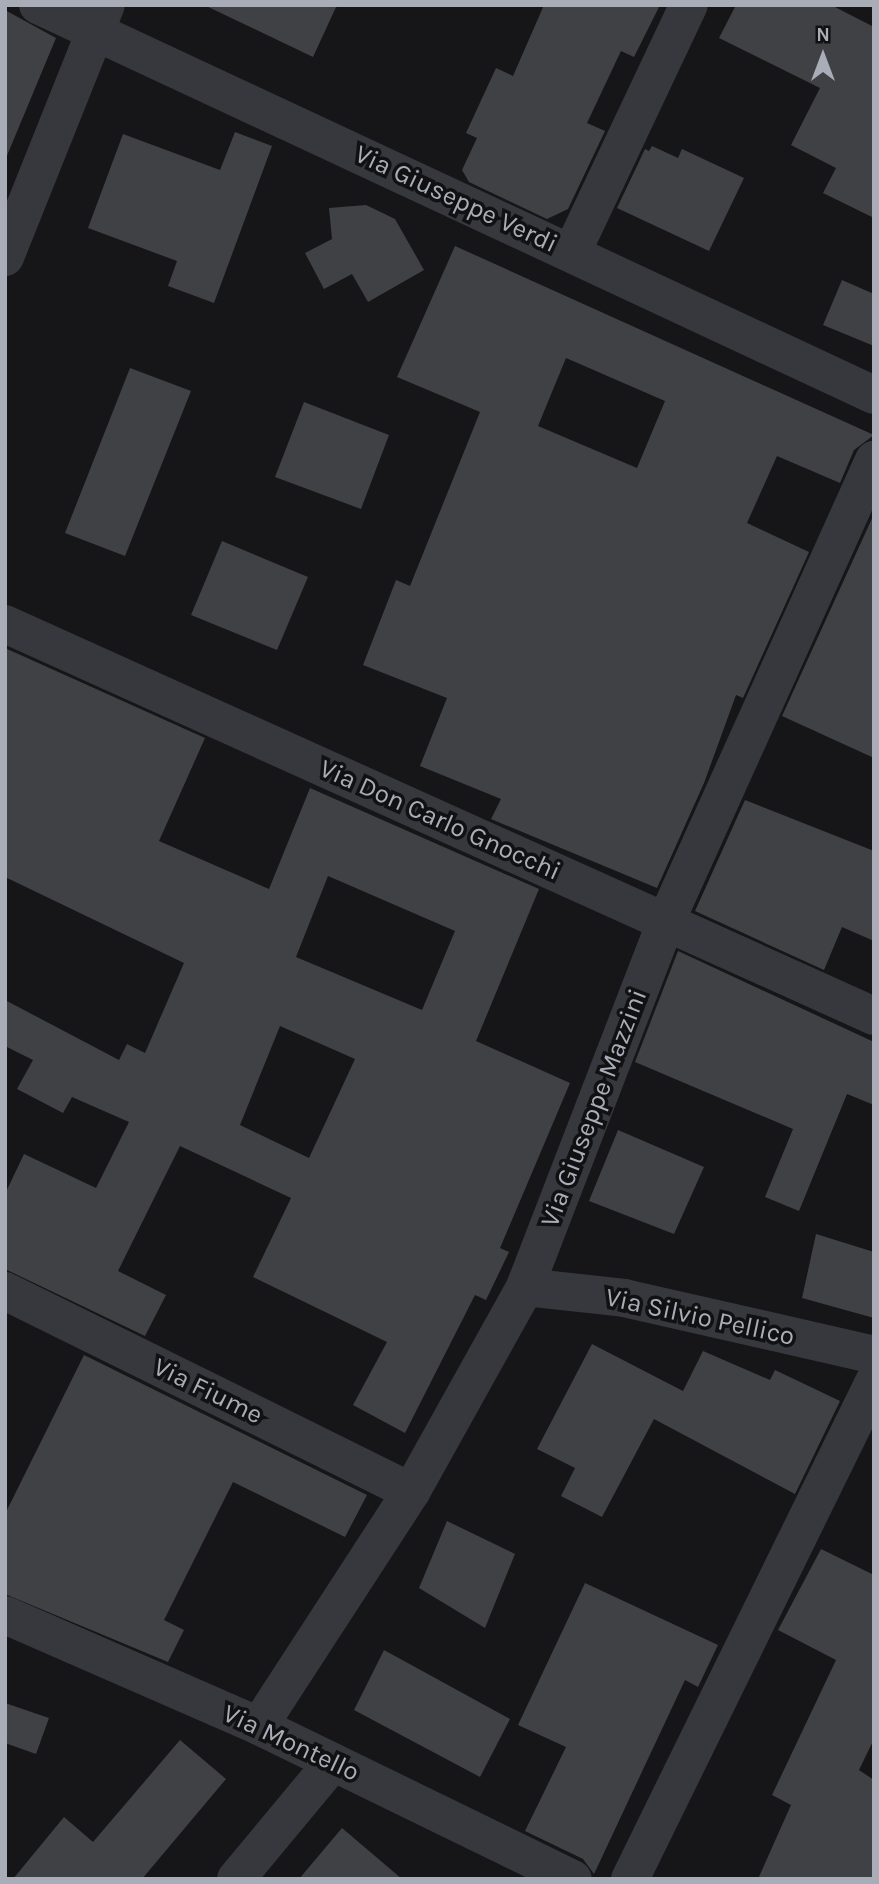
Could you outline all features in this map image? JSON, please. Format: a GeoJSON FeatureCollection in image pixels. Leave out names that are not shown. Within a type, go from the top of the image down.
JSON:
{"type":"FeatureCollection","features":[{"type":"Feature","properties":{"kind":"street","name":"Via Giuseppe Verdi"},"geometry":{"type":"LineString","coordinates":[[38,5],[101,19],[572,253],[874,395]]}},
{"type":"Feature","properties":{"kind":"street"},"geometry":{"type":"LineString","coordinates":[[572,253],[689,5]]}},
{"type":"Feature","properties":{"kind":"street"},"geometry":{"type":"LineString","coordinates":[[5,257],[101,19]]}},
{"type":"Feature","properties":{"kind":"street","name":"Via Giuseppe Mazzini"},"geometry":{"type":"LineString","coordinates":[[259,1726],[411,1492],[525,1287],[666,920],[874,460]]}},
{"type":"Feature","properties":{"kind":"street","name":"Via Don Carlo Gnocchi"},"geometry":{"type":"LineString","coordinates":[[5,624],[666,920],[874,1017]]}},
{"type":"Feature","properties":{"kind":"street","name":"Via Silvio Pellico"},"geometry":{"type":"LineString","coordinates":[[525,1287],[624,1298],[874,1355]]}},
{"type":"Feature","properties":{"kind":"street","name":"Via Fiume"},"geometry":{"type":"LineString","coordinates":[[5,1291],[411,1492]]}},
{"type":"Feature","properties":{"kind":"street"},"geometry":{"type":"LineString","coordinates":[[630,1879],[874,1382]]}},
{"type":"Feature","properties":{"kind":"street","name":"Via Montello"},"geometry":{"type":"LineString","coordinates":[[5,1615],[259,1726],[573,1879]]}},
{"type":"Feature","properties":{"kind":"street"},"geometry":{"type":"LineString","coordinates":[[236,1879],[333,1762]]}},
{"type":"Feature","properties":{"kind":"building"},"geometry":{"type":"Polygon","coordinates":[[[204,5],[337,5],[313,57],[204,5]]]}},
{"type":"Feature","properties":{"kind":"building"},"geometry":{"type":"Polygon","coordinates":[[[544,5],[660,5],[634,57],[621,51],[587,123],[605,131],[568,209],[547,219],[469,182],[462,170],[477,138],[466,133],[496,68],[513,76],[544,5]]]}},
{"type":"Feature","properties":{"kind":"building"},"geometry":{"type":"Polygon","coordinates":[[[736,5],[831,5],[874,27],[874,218],[823,193],[836,168],[791,145],[820,88],[719,38],[736,5]]]}},
{"type":"Feature","properties":{"kind":"building"},"geometry":{"type":"Polygon","coordinates":[[[5,10],[56,38],[6,158],[5,158],[5,10]]]}},
{"type":"Feature","properties":{"kind":"building"},"geometry":{"type":"Polygon","coordinates":[[[235,132],[272,146],[214,303],[168,286],[177,261],[88,228],[123,134],[220,170],[235,132]]]}},
{"type":"Feature","properties":{"kind":"building"},"geometry":{"type":"Polygon","coordinates":[[[652,146],[678,158],[682,149],[744,178],[709,251],[617,208],[645,149],[649,151],[652,146]]]}},
{"type":"Feature","properties":{"kind":"building"},"geometry":{"type":"Polygon","coordinates":[[[366,205],[395,219],[424,270],[368,302],[352,274],[324,289],[305,253],[332,239],[329,208],[366,205]]]}},
{"type":"Feature","properties":{"kind":"building"},"geometry":{"type":"Polygon","coordinates":[[[455,246],[874,435],[854,450],[840,483],[777,456],[747,523],[809,552],[743,698],[736,695],[704,783],[657,888],[491,819],[501,799],[420,766],[447,698],[363,665],[396,580],[410,586],[480,412],[397,377],[455,246]],[[566,358],[538,426],[637,468],[665,401],[566,358]]]}},
{"type":"Feature","properties":{"kind":"building"},"geometry":{"type":"Polygon","coordinates":[[[842,280],[874,294],[874,346],[823,325],[842,280]]]}},
{"type":"Feature","properties":{"kind":"building"},"geometry":{"type":"Polygon","coordinates":[[[130,368],[191,391],[125,556],[65,533],[130,368]]]}},
{"type":"Feature","properties":{"kind":"building"},"geometry":{"type":"Polygon","coordinates":[[[304,402],[389,435],[361,509],[275,477],[304,402]]]}},
{"type":"Feature","properties":{"kind":"building"},"geometry":{"type":"Polygon","coordinates":[[[874,514],[874,758],[782,716],[874,514]]]}},
{"type":"Feature","properties":{"kind":"building"},"geometry":{"type":"Polygon","coordinates":[[[222,541],[308,577],[277,650],[191,615],[222,541]]]}},
{"type":"Feature","properties":{"kind":"building"},"geometry":{"type":"Polygon","coordinates":[[[5,648],[205,738],[159,841],[269,889],[310,788],[539,889],[476,1041],[570,1083],[500,1248],[509,1252],[486,1300],[475,1295],[405,1433],[353,1405],[387,1342],[253,1277],[291,1198],[180,1146],[118,1271],[166,1295],[145,1336],[5,1269],[5,1194],[24,1154],[96,1188],[129,1122],[72,1097],[63,1113],[17,1089],[33,1060],[5,1046],[5,1000],[119,1060],[127,1044],[145,1053],[184,963],[5,877],[5,648]],[[328,876],[296,957],[422,1010],[455,931],[328,876]],[[280,1026],[240,1125],[309,1158],[355,1059],[280,1026]]]}},
{"type":"Feature","properties":{"kind":"building"},"geometry":{"type":"Polygon","coordinates":[[[745,800],[874,851],[874,941],[842,927],[824,970],[695,911],[745,800]]]}},
{"type":"Feature","properties":{"kind":"building"},"geometry":{"type":"Polygon","coordinates":[[[678,951],[874,1042],[874,1105],[847,1094],[799,1211],[765,1197],[793,1129],[635,1062],[678,951]]]}},
{"type":"Feature","properties":{"kind":"building"},"geometry":{"type":"Polygon","coordinates":[[[618,1130],[704,1167],[674,1234],[589,1201],[618,1130]]]}},
{"type":"Feature","properties":{"kind":"building"},"geometry":{"type":"Polygon","coordinates":[[[816,1234],[874,1252],[874,1318],[802,1298],[816,1234]]]}},
{"type":"Feature","properties":{"kind":"building"},"geometry":{"type":"Polygon","coordinates":[[[592,1344],[683,1391],[703,1351],[770,1380],[775,1370],[840,1401],[795,1494],[654,1419],[602,1517],[561,1496],[575,1468],[537,1449],[592,1344]]]}},
{"type":"Feature","properties":{"kind":"building"},"geometry":{"type":"Polygon","coordinates":[[[84,1355],[367,1495],[345,1537],[233,1482],[164,1620],[184,1630],[168,1662],[5,1594],[5,1514],[84,1355]]]}},
{"type":"Feature","properties":{"kind":"building"},"geometry":{"type":"Polygon","coordinates":[[[447,1521],[515,1554],[485,1628],[419,1588],[447,1521]]]}},
{"type":"Feature","properties":{"kind":"building"},"geometry":{"type":"Polygon","coordinates":[[[821,1549],[874,1575],[874,1739],[859,1770],[874,1780],[874,1879],[758,1879],[791,1805],[772,1795],[836,1660],[778,1630],[821,1549]]]}},
{"type":"Feature","properties":{"kind":"building"},"geometry":{"type":"Polygon","coordinates":[[[585,1583],[718,1645],[698,1687],[685,1680],[594,1874],[583,1859],[525,1831],[566,1747],[518,1725],[585,1583]]]}},
{"type":"Feature","properties":{"kind":"building"},"geometry":{"type":"Polygon","coordinates":[[[384,1650],[510,1719],[480,1777],[354,1710],[384,1650]]]}},
{"type":"Feature","properties":{"kind":"building"},"geometry":{"type":"Polygon","coordinates":[[[5,1703],[49,1718],[36,1754],[5,1743],[5,1703]]]}},
{"type":"Feature","properties":{"kind":"building"},"geometry":{"type":"Polygon","coordinates":[[[180,1740],[226,1779],[142,1879],[13,1879],[64,1817],[93,1842],[180,1740]]]}},
{"type":"Feature","properties":{"kind":"building"},"geometry":{"type":"Polygon","coordinates":[[[342,1828],[402,1879],[299,1879],[342,1828]]]}}]}
